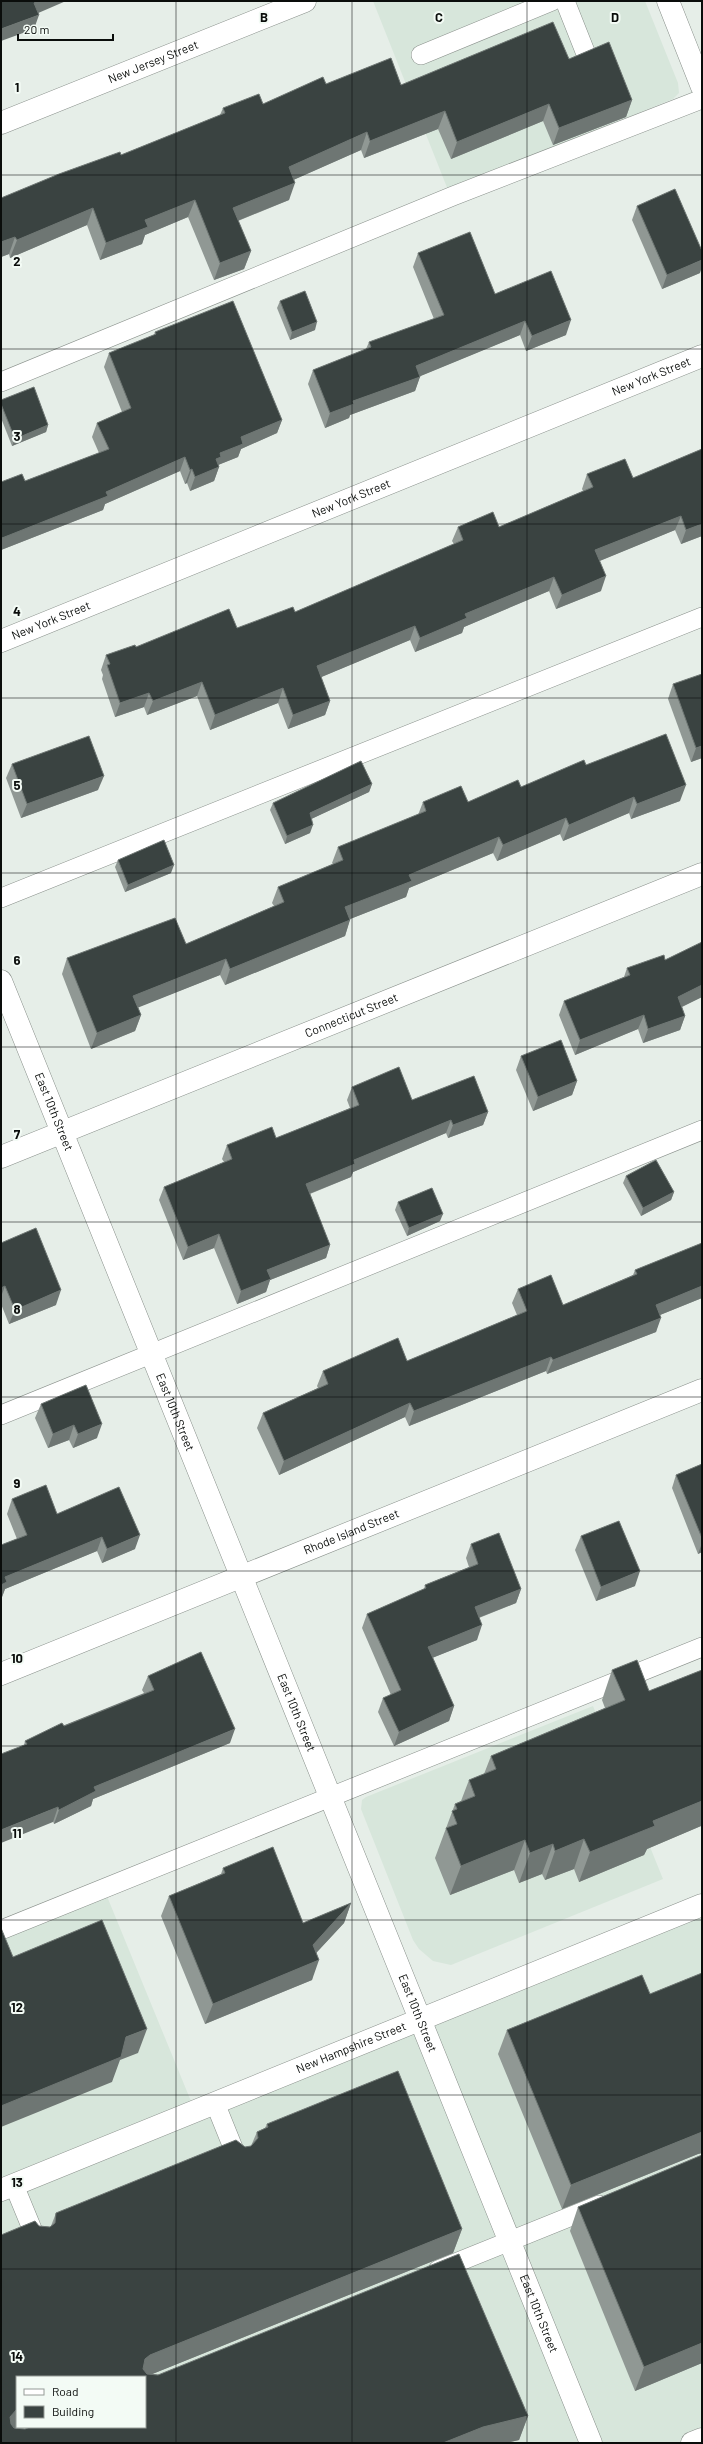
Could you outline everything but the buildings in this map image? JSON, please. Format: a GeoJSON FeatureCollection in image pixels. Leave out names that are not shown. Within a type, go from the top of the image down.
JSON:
{"type":"FeatureCollection","features":[{"type":"Feature","properties":{"kind":"street","name":"New Jersey Street"},"geometry":{"type":"LineString","coordinates":[[1,123],[305,1]]}},
{"type":"Feature","properties":{"kind":"street"},"geometry":{"type":"LineString","coordinates":[[668,1],[702,87]]}},
{"type":"Feature","properties":{"kind":"street","name":"New York Street"},"geometry":{"type":"LineString","coordinates":[[1,641],[702,356]]}},
{"type":"Feature","properties":{"kind":"street","name":"Connecticut Street"},"geometry":{"type":"LineString","coordinates":[[1,1157],[702,874]]}},
{"type":"Feature","properties":{"kind":"street","name":"East 10th Street"},"geometry":{"type":"LineString","coordinates":[[1,981],[592,2443]]}},
{"type":"Feature","properties":{"kind":"street","name":"Rhode Island Street"},"geometry":{"type":"LineString","coordinates":[[1,1674],[702,1390]]}},
{"type":"Feature","properties":{"kind":"street","name":"New Hampshire Street"},"geometry":{"type":"LineString","coordinates":[[8,2187],[702,1905]]}},
{"type":"Feature","properties":{"kind":"street"},"geometry":{"type":"LineString","coordinates":[[692,2443],[702,2439]]}},
{"type":"Feature","properties":{"kind":"lane"},"geometry":{"type":"LineString","coordinates":[[421,55],[552,1]]}},
{"type":"Feature","properties":{"kind":"lane"},"geometry":{"type":"LineString","coordinates":[[565,1],[586,54]]}},
{"type":"Feature","properties":{"kind":"lane"},"geometry":{"type":"LineString","coordinates":[[1,382],[453,196],[702,99]]}},
{"type":"Feature","properties":{"kind":"lane"},"geometry":{"type":"LineString","coordinates":[[1,898],[702,617]]}},
{"type":"Feature","properties":{"kind":"lane"},"geometry":{"type":"LineString","coordinates":[[1,1415],[702,1130]]}},
{"type":"Feature","properties":{"kind":"lane"},"geometry":{"type":"LineString","coordinates":[[1,1930],[702,1647]]}},
{"type":"Feature","properties":{"kind":"lane"},"geometry":{"type":"LineString","coordinates":[[215,2103],[238,2160]]}},
{"type":"Feature","properties":{"kind":"lane"},"geometry":{"type":"LineString","coordinates":[[8,2187],[37,2241]]}},
{"type":"Feature","properties":{"kind":"lane"},"geometry":{"type":"LineString","coordinates":[[418,2278],[616,2198]]}},
{"type":"Feature","properties":{"kind":"shaded area"},"geometry":{"type":"Polygon","coordinates":[[[373,1],[645,1],[678,83],[679,93],[673,99],[448,190],[373,1]]]}},
{"type":"Feature","properties":{"kind":"shaded area"},"geometry":{"type":"Polygon","coordinates":[[[593,1706],[663,1879],[451,1965],[433,1961],[419,1949],[413,1940],[361,1809],[362,1800],[366,1797],[593,1706]]]}},
{"type":"Feature","properties":{"kind":"shaded area"},"geometry":{"type":"Polygon","coordinates":[[[104,1889],[195,2111],[702,1905],[702,2443],[1,2443],[1,1930],[104,1889]]]}}]}
